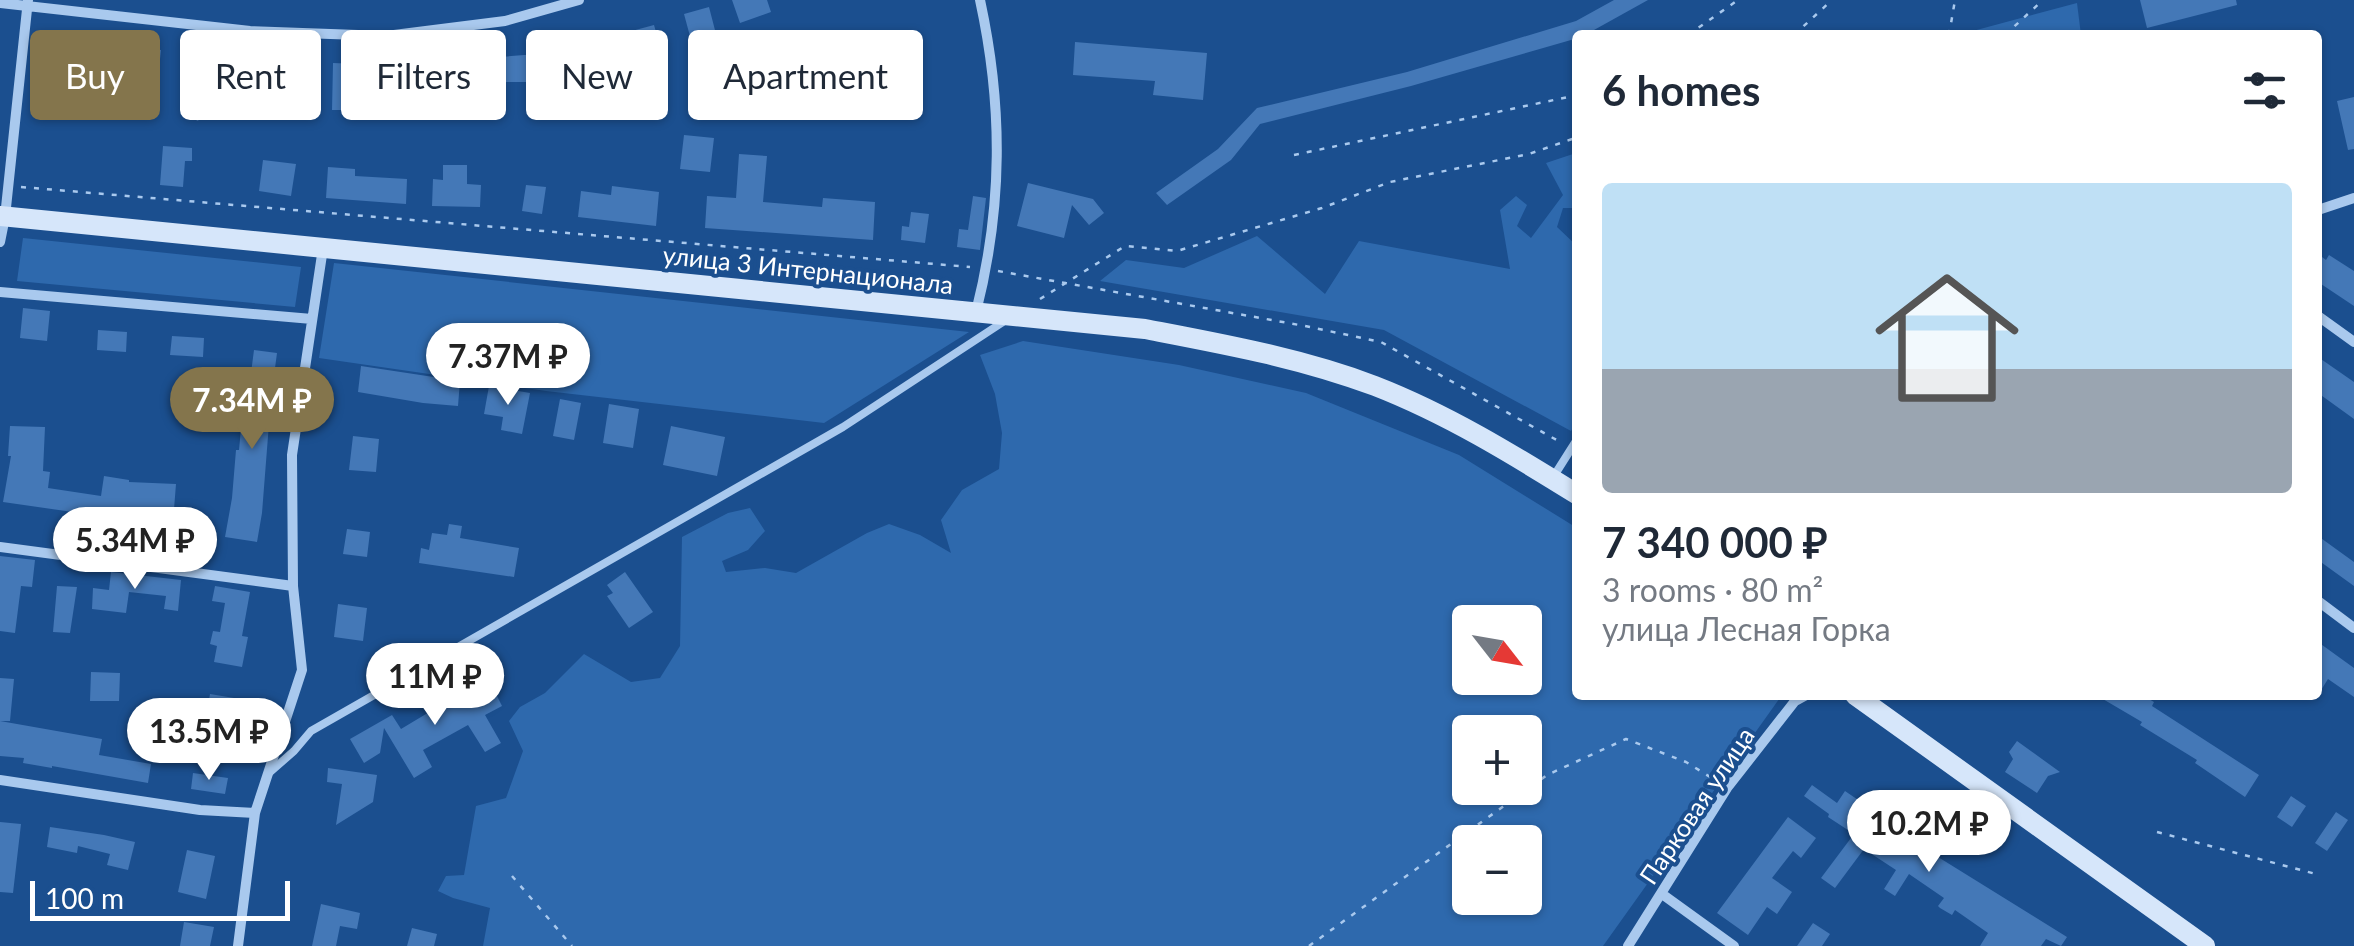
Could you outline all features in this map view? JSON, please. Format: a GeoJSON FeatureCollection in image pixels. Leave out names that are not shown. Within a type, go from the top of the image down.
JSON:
{"type":"FeatureCollection","features":[{"type":"Feature","properties":{"kind":"main road","name":"улица 3 Интернационала"},"geometry":{"type":"LineString","coordinates":[[3,216],[1146,329],[1262,351],[1375,386],[1482,436],[1572,491]]}},
{"type":"Feature","properties":{"kind":"main road"},"geometry":{"type":"LineString","coordinates":[[1862,700],[2206,946]]}},
{"type":"Feature","properties":{"kind":"street"},"geometry":{"type":"LineString","coordinates":[[0,3],[28,3],[250,31],[386,36],[505,21],[579,0]]}},
{"type":"Feature","properties":{"kind":"street"},"geometry":{"type":"LineString","coordinates":[[976,312],[987,268],[998,177],[994,91],[980,0]]}},
{"type":"Feature","properties":{"kind":"street"},"geometry":{"type":"LineString","coordinates":[[0,242],[28,3]]}},
{"type":"Feature","properties":{"kind":"street"},"geometry":{"type":"LineString","coordinates":[[2322,209],[2354,198]]}},
{"type":"Feature","properties":{"kind":"street"},"geometry":{"type":"LineString","coordinates":[[238,946],[255,813],[302,670],[293,586],[292,455],[323,248]]}},
{"type":"Feature","properties":{"kind":"street"},"geometry":{"type":"LineString","coordinates":[[0,292],[312,320]]}},
{"type":"Feature","properties":{"kind":"street"},"geometry":{"type":"LineString","coordinates":[[2322,319],[2354,342]]}},
{"type":"Feature","properties":{"kind":"street"},"geometry":{"type":"LineString","coordinates":[[0,547],[293,586]]}},
{"type":"Feature","properties":{"kind":"street"},"geometry":{"type":"LineString","coordinates":[[2322,604],[2354,628]]}},
{"type":"Feature","properties":{"kind":"street","name":"Парковая улица"},"geometry":{"type":"LineString","coordinates":[[1628,946],[1727,788],[1795,700]]}},
{"type":"Feature","properties":{"kind":"street"},"geometry":{"type":"LineString","coordinates":[[0,780],[200,810],[255,813]]}},
{"type":"Feature","properties":{"kind":"street"},"geometry":{"type":"LineString","coordinates":[[1662,894],[1734,946]]}},
{"type":"Feature","properties":{"kind":"lane"},"geometry":{"type":"LineString","coordinates":[[270,772],[294,752],[311,730],[842,427],[1014,315]]}},
{"type":"Feature","properties":{"kind":"lane"},"geometry":{"type":"LineString","coordinates":[[1552,479],[1571,448]]}},
{"type":"Feature","properties":{"kind":"path"},"geometry":{"type":"LineString","coordinates":[[1695,30],[1738,0]]}},
{"type":"Feature","properties":{"kind":"path"},"geometry":{"type":"LineString","coordinates":[[1799,30],[1832,0]]}},
{"type":"Feature","properties":{"kind":"path"},"geometry":{"type":"LineString","coordinates":[[1950,30],[1955,0]]}},
{"type":"Feature","properties":{"kind":"path"},"geometry":{"type":"LineString","coordinates":[[2011,30],[2044,0]]}},
{"type":"Feature","properties":{"kind":"path"},"geometry":{"type":"LineString","coordinates":[[1294,155],[1572,95]]}},
{"type":"Feature","properties":{"kind":"path"},"geometry":{"type":"LineString","coordinates":[[1014,315],[1125,246],[1178,251],[1322,208],[1390,182],[1528,154],[1572,139]]}},
{"type":"Feature","properties":{"kind":"path"},"geometry":{"type":"LineString","coordinates":[[8,186],[987,268],[1381,342],[1571,448]]}},
{"type":"Feature","properties":{"kind":"path"},"geometry":{"type":"LineString","coordinates":[[1309,946],[1547,775],[1626,739],[1686,762],[1727,788]]}},
{"type":"Feature","properties":{"kind":"path"},"geometry":{"type":"LineString","coordinates":[[2158,832],[2316,874]]}},
{"type":"Feature","properties":{"kind":"path"},"geometry":{"type":"LineString","coordinates":[[512,876],[572,946]]}},
{"type":"Feature","properties":{"kind":"shaded area"},"geometry":{"type":"Polygon","coordinates":[[[2077,3],[2080,30],[1977,30],[2077,3]]]}},
{"type":"Feature","properties":{"kind":"shaded area"},"geometry":{"type":"Polygon","coordinates":[[[1572,154],[1572,208],[1563,208],[1557,227],[1572,241],[1571,431],[1384,330],[1100,281],[1126,260],[1184,268],[1257,236],[1325,294],[1359,241],[1510,269],[1500,210],[1516,196],[1527,205],[1517,226],[1531,238],[1563,195],[1546,163],[1572,154]]]}},
{"type":"Feature","properties":{"kind":"shaded area"},"geometry":{"type":"Polygon","coordinates":[[[23,238],[301,267],[295,307],[17,281],[23,238]]]}},
{"type":"Feature","properties":{"kind":"shaded area"},"geometry":{"type":"Polygon","coordinates":[[[334,263],[969,332],[824,423],[546,391],[319,358],[334,263]]]}},
{"type":"Feature","properties":{"kind":"shaded area"},"geometry":{"type":"Polygon","coordinates":[[[1023,341],[1179,365],[1306,393],[1459,455],[1572,525],[1572,700],[1778,700],[1603,946],[483,946],[490,908],[438,891],[446,876],[464,875],[476,806],[506,798],[523,751],[509,721],[520,707],[545,693],[584,654],[631,682],[660,678],[680,646],[682,537],[728,513],[750,508],[765,531],[748,550],[722,561],[726,572],[765,568],[796,573],[889,524],[920,535],[951,553],[941,520],[962,490],[999,469],[1002,433],[995,394],[980,355],[1023,341]]]}},
{"type":"Feature","properties":{"kind":"building"},"geometry":{"type":"Polygon","coordinates":[[[732,0],[767,0],[771,12],[740,23],[732,0]]]}},
{"type":"Feature","properties":{"kind":"building"},"geometry":{"type":"Polygon","coordinates":[[[1614,0],[1648,0],[1594,30],[1572,30],[1572,40],[1260,124],[1231,160],[1167,205],[1156,193],[1218,149],[1257,108],[1407,72],[1576,21],[1614,0]]]}},
{"type":"Feature","properties":{"kind":"building"},"geometry":{"type":"Polygon","coordinates":[[[2140,0],[2236,0],[2237,5],[2147,28],[2140,0]]]}},
{"type":"Feature","properties":{"kind":"building"},"geometry":{"type":"Polygon","coordinates":[[[709,7],[715,30],[688,30],[684,14],[709,7]]]}},
{"type":"Feature","properties":{"kind":"building"},"geometry":{"type":"Polygon","coordinates":[[[1075,42],[1207,53],[1203,100],[1153,95],[1155,81],[1073,75],[1075,42]]]}},
{"type":"Feature","properties":{"kind":"building"},"geometry":{"type":"Polygon","coordinates":[[[526,55],[526,82],[506,82],[506,57],[526,55]]]}},
{"type":"Feature","properties":{"kind":"building"},"geometry":{"type":"Polygon","coordinates":[[[333,63],[341,63],[341,110],[332,110],[333,63]]]}},
{"type":"Feature","properties":{"kind":"building"},"geometry":{"type":"Polygon","coordinates":[[[2354,97],[2354,149],[2348,150],[2337,101],[2354,97]]]}},
{"type":"Feature","properties":{"kind":"building"},"geometry":{"type":"Polygon","coordinates":[[[684,135],[714,138],[710,172],[680,169],[684,135]]]}},
{"type":"Feature","properties":{"kind":"building"},"geometry":{"type":"Polygon","coordinates":[[[163,146],[192,148],[192,161],[185,161],[183,187],[160,185],[163,146]]]}},
{"type":"Feature","properties":{"kind":"building"},"geometry":{"type":"Polygon","coordinates":[[[739,154],[767,156],[763,202],[822,207],[823,198],[875,202],[873,240],[705,228],[707,196],[736,198],[739,154]]]}},
{"type":"Feature","properties":{"kind":"building"},"geometry":{"type":"Polygon","coordinates":[[[263,160],[296,164],[291,196],[259,191],[263,160]]]}},
{"type":"Feature","properties":{"kind":"building"},"geometry":{"type":"Polygon","coordinates":[[[443,165],[467,165],[467,184],[481,185],[480,207],[432,206],[433,179],[443,180],[443,165]]]}},
{"type":"Feature","properties":{"kind":"building"},"geometry":{"type":"Polygon","coordinates":[[[328,167],[355,169],[355,176],[407,179],[406,204],[326,198],[328,167]]]}},
{"type":"Feature","properties":{"kind":"building"},"geometry":{"type":"Polygon","coordinates":[[[1028,183],[1093,199],[1104,213],[1089,225],[1072,205],[1064,238],[1017,226],[1028,183]]]}},
{"type":"Feature","properties":{"kind":"building"},"geometry":{"type":"Polygon","coordinates":[[[526,185],[546,187],[542,214],[522,211],[526,185]]]}},
{"type":"Feature","properties":{"kind":"building"},"geometry":{"type":"Polygon","coordinates":[[[612,186],[659,192],[656,226],[578,217],[581,191],[611,195],[612,186]]]}},
{"type":"Feature","properties":{"kind":"building"},"geometry":{"type":"Polygon","coordinates":[[[973,196],[986,198],[980,250],[957,247],[959,229],[968,230],[973,196]]]}},
{"type":"Feature","properties":{"kind":"building"},"geometry":{"type":"Polygon","coordinates":[[[911,212],[929,214],[925,243],[901,240],[902,226],[909,227],[911,212]]]}},
{"type":"Feature","properties":{"kind":"building"},"geometry":{"type":"Polygon","coordinates":[[[2329,255],[2354,271],[2354,306],[2322,285],[2322,257],[2326,260],[2329,255]]]}},
{"type":"Feature","properties":{"kind":"building"},"geometry":{"type":"Polygon","coordinates":[[[23,308],[50,311],[47,341],[20,338],[23,308]]]}},
{"type":"Feature","properties":{"kind":"building"},"geometry":{"type":"Polygon","coordinates":[[[98,330],[127,332],[126,352],[97,350],[98,330]]]}},
{"type":"Feature","properties":{"kind":"building"},"geometry":{"type":"Polygon","coordinates":[[[172,336],[204,338],[203,357],[170,355],[172,336]]]}},
{"type":"Feature","properties":{"kind":"building"},"geometry":{"type":"Polygon","coordinates":[[[254,350],[277,353],[257,542],[225,537],[254,350]]]}},
{"type":"Feature","properties":{"kind":"building"},"geometry":{"type":"Polygon","coordinates":[[[2322,360],[2354,382],[2354,419],[2322,396],[2322,360]]]}},
{"type":"Feature","properties":{"kind":"building"},"geometry":{"type":"Polygon","coordinates":[[[361,366],[460,381],[458,406],[358,392],[361,366]]]}},
{"type":"Feature","properties":{"kind":"building"},"geometry":{"type":"Polygon","coordinates":[[[489,386],[530,393],[522,434],[501,430],[503,417],[484,414],[489,386]]]}},
{"type":"Feature","properties":{"kind":"building"},"geometry":{"type":"Polygon","coordinates":[[[560,399],[581,403],[574,440],[553,436],[560,399]]]}},
{"type":"Feature","properties":{"kind":"building"},"geometry":{"type":"Polygon","coordinates":[[[609,404],[639,409],[633,448],[603,443],[609,404]]]}},
{"type":"Feature","properties":{"kind":"building"},"geometry":{"type":"Polygon","coordinates":[[[10,426],[45,427],[43,471],[50,472],[48,488],[101,496],[104,476],[129,482],[176,484],[173,522],[149,523],[3,502],[11,456],[10,426]]]}},
{"type":"Feature","properties":{"kind":"building"},"geometry":{"type":"Polygon","coordinates":[[[671,426],[725,437],[717,476],[663,465],[671,426]]]}},
{"type":"Feature","properties":{"kind":"building"},"geometry":{"type":"Polygon","coordinates":[[[353,436],[379,439],[376,472],[349,470],[353,436]]]}},
{"type":"Feature","properties":{"kind":"building"},"geometry":{"type":"Polygon","coordinates":[[[449,524],[462,526],[460,538],[519,548],[514,577],[419,563],[421,548],[429,550],[432,533],[447,535],[449,524]]]}},
{"type":"Feature","properties":{"kind":"building"},"geometry":{"type":"Polygon","coordinates":[[[347,529],[370,532],[367,557],[343,554],[347,529]]]}},
{"type":"Feature","properties":{"kind":"building"},"geometry":{"type":"Polygon","coordinates":[[[2322,539],[2354,562],[2354,586],[2322,563],[2322,539]]]}},
{"type":"Feature","properties":{"kind":"building"},"geometry":{"type":"Polygon","coordinates":[[[0,556],[35,560],[32,587],[21,586],[15,633],[0,631],[0,556]]]}},
{"type":"Feature","properties":{"kind":"building"},"geometry":{"type":"Polygon","coordinates":[[[111,572],[181,580],[178,611],[164,609],[166,596],[129,592],[126,613],[92,609],[93,588],[109,590],[111,572]]]}},
{"type":"Feature","properties":{"kind":"building"},"geometry":{"type":"Polygon","coordinates":[[[625,572],[653,612],[629,628],[607,596],[613,593],[607,585],[625,572]]]}},
{"type":"Feature","properties":{"kind":"building"},"geometry":{"type":"Polygon","coordinates":[[[57,586],[77,587],[70,633],[53,632],[57,586]]]}},
{"type":"Feature","properties":{"kind":"building"},"geometry":{"type":"Polygon","coordinates":[[[215,586],[250,592],[242,636],[248,637],[242,667],[214,662],[217,646],[210,644],[213,631],[220,632],[225,603],[212,601],[215,586]]]}},
{"type":"Feature","properties":{"kind":"building"},"geometry":{"type":"Polygon","coordinates":[[[338,604],[367,608],[363,641],[334,637],[338,604]]]}},
{"type":"Feature","properties":{"kind":"building"},"geometry":{"type":"Polygon","coordinates":[[[2322,645],[2354,668],[2354,697],[2328,679],[2322,689],[2322,645]]]}},
{"type":"Feature","properties":{"kind":"building"},"geometry":{"type":"Polygon","coordinates":[[[91,672],[120,673],[119,701],[90,701],[91,672]]]}},
{"type":"Feature","properties":{"kind":"building"},"geometry":{"type":"Polygon","coordinates":[[[0,678],[14,679],[10,721],[0,721],[0,678]]]}},
{"type":"Feature","properties":{"kind":"building"},"geometry":{"type":"Polygon","coordinates":[[[488,678],[502,706],[485,715],[501,743],[485,752],[468,725],[423,750],[432,767],[414,778],[384,728],[380,753],[364,763],[350,739],[392,715],[401,729],[431,711],[429,708],[488,678]]]}},
{"type":"Feature","properties":{"kind":"building"},"geometry":{"type":"Polygon","coordinates":[[[210,694],[240,699],[237,721],[206,716],[210,694]]]}},
{"type":"Feature","properties":{"kind":"building"},"geometry":{"type":"Polygon","coordinates":[[[2105,700],[2151,700],[2152,706],[2259,775],[2245,797],[2195,763],[2197,760],[2140,725],[2142,722],[2105,700]]]}},
{"type":"Feature","properties":{"kind":"building"},"geometry":{"type":"Polygon","coordinates":[[[0,721],[102,739],[99,755],[151,764],[148,783],[0,756],[0,721]]]}},
{"type":"Feature","properties":{"kind":"building"},"geometry":{"type":"Polygon","coordinates":[[[2017,741],[2060,772],[2048,776],[2037,793],[2005,772],[2013,759],[2009,752],[2017,741]]]}},
{"type":"Feature","properties":{"kind":"building"},"geometry":{"type":"Polygon","coordinates":[[[328,768],[377,775],[373,802],[336,825],[342,784],[327,782],[328,768]]]}},
{"type":"Feature","properties":{"kind":"building"},"geometry":{"type":"Polygon","coordinates":[[[193,773],[228,778],[225,794],[191,789],[193,773]]]}},
{"type":"Feature","properties":{"kind":"building"},"geometry":{"type":"Polygon","coordinates":[[[1812,785],[1837,803],[1845,791],[1883,817],[1881,820],[2067,937],[2061,946],[2046,939],[2041,946],[1980,946],[1988,933],[1955,910],[1952,915],[1940,908],[1944,898],[1909,874],[1895,896],[1884,889],[1896,870],[1864,849],[1835,888],[1821,878],[1854,834],[1804,796],[1812,785]]]}},
{"type":"Feature","properties":{"kind":"building"},"geometry":{"type":"Polygon","coordinates":[[[2291,796],[2306,806],[2292,827],[2277,817],[2291,796]]]}},
{"type":"Feature","properties":{"kind":"building"},"geometry":{"type":"Polygon","coordinates":[[[2336,812],[2348,820],[2327,851],[2315,843],[2336,812]]]}},
{"type":"Feature","properties":{"kind":"building"},"geometry":{"type":"Polygon","coordinates":[[[1788,817],[1816,838],[1801,858],[1793,851],[1772,878],[1792,892],[1777,914],[1767,907],[1748,935],[1717,913],[1788,817]]]}},
{"type":"Feature","properties":{"kind":"building"},"geometry":{"type":"Polygon","coordinates":[[[0,822],[21,824],[13,893],[0,892],[0,822]]]}},
{"type":"Feature","properties":{"kind":"building"},"geometry":{"type":"Polygon","coordinates":[[[50,827],[135,842],[128,870],[107,865],[110,854],[78,846],[77,853],[47,847],[50,827]]]}},
{"type":"Feature","properties":{"kind":"building"},"geometry":{"type":"Polygon","coordinates":[[[187,850],[215,856],[206,899],[178,892],[187,850]]]}},
{"type":"Feature","properties":{"kind":"building"},"geometry":{"type":"Polygon","coordinates":[[[321,904],[360,913],[357,929],[340,926],[336,946],[312,946],[321,904]]]}},
{"type":"Feature","properties":{"kind":"building"},"geometry":{"type":"Polygon","coordinates":[[[184,922],[214,927],[210,946],[180,946],[184,922]]]}},
{"type":"Feature","properties":{"kind":"building"},"geometry":{"type":"Polygon","coordinates":[[[1813,923],[1830,934],[1822,946],[1797,946],[1813,923]]]}},
{"type":"Feature","properties":{"kind":"building"},"geometry":{"type":"Polygon","coordinates":[[[412,928],[437,934],[434,946],[407,946],[412,928]]]}}]}
